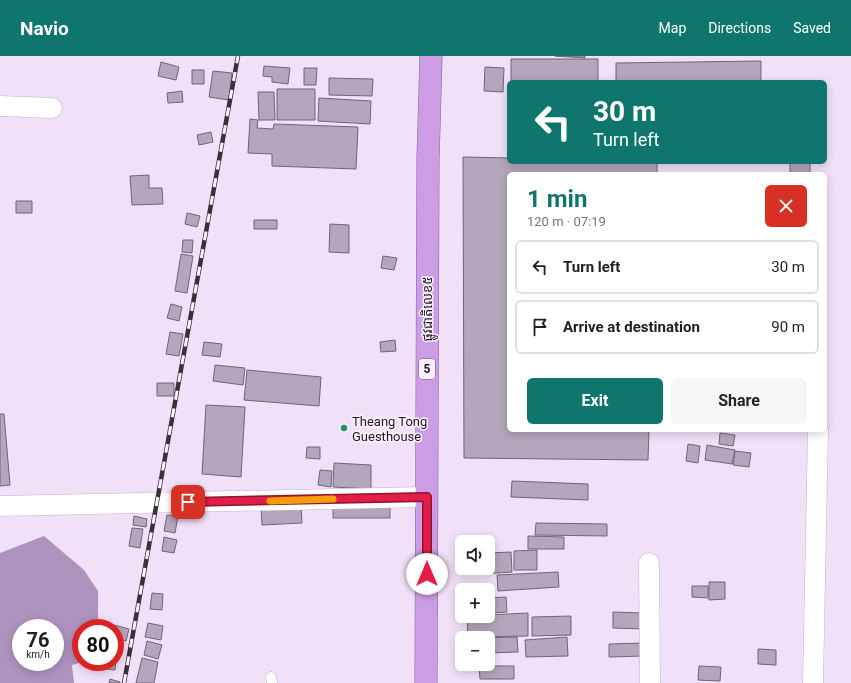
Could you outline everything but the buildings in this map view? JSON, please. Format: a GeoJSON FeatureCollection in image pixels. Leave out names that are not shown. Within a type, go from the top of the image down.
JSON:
{"type":"FeatureCollection","features":[{"type":"Feature","properties":{"kind":"highway","name":"ផ្លូវជាតិលេខ៥"},"geometry":{"type":"LineString","coordinates":[[426,683],[428,160],[431,56]]}},
{"type":"Feature","properties":{"kind":"street"},"geometry":{"type":"LineString","coordinates":[[0,106],[52,108]]}},
{"type":"Feature","properties":{"kind":"street"},"geometry":{"type":"LineString","coordinates":[[813,683],[818,432]]}},
{"type":"Feature","properties":{"kind":"street"},"geometry":{"type":"LineString","coordinates":[[0,506],[427,497]]}},
{"type":"Feature","properties":{"kind":"street"},"geometry":{"type":"LineString","coordinates":[[649,563],[650,683]]}},
{"type":"Feature","properties":{"kind":"shaded area"},"geometry":{"type":"Polygon","coordinates":[[[44,536],[84,570],[98,591],[98,619],[72,619],[72,671],[74,683],[0,683],[0,553],[44,536]]]}},
{"type":"Feature","properties":{"kind":"railway"},"geometry":{"type":"LineString","coordinates":[[124,683],[238,56]]}},
{"type":"Feature","properties":{"kind":"slow traffic"},"geometry":{"type":"LineString","coordinates":[[270,501],[333,499]]}},
{"type":"Feature","properties":{"kind":"place","name":"Theang Tong Guesthouse"},"geometry":{"type":"Point","coordinates":[344,428]}},
{"type":"Feature","properties":{"kind":"route"},"geometry":{"type":"LineString","coordinates":[[188,502],[427,497],[427,574]]}}]}
